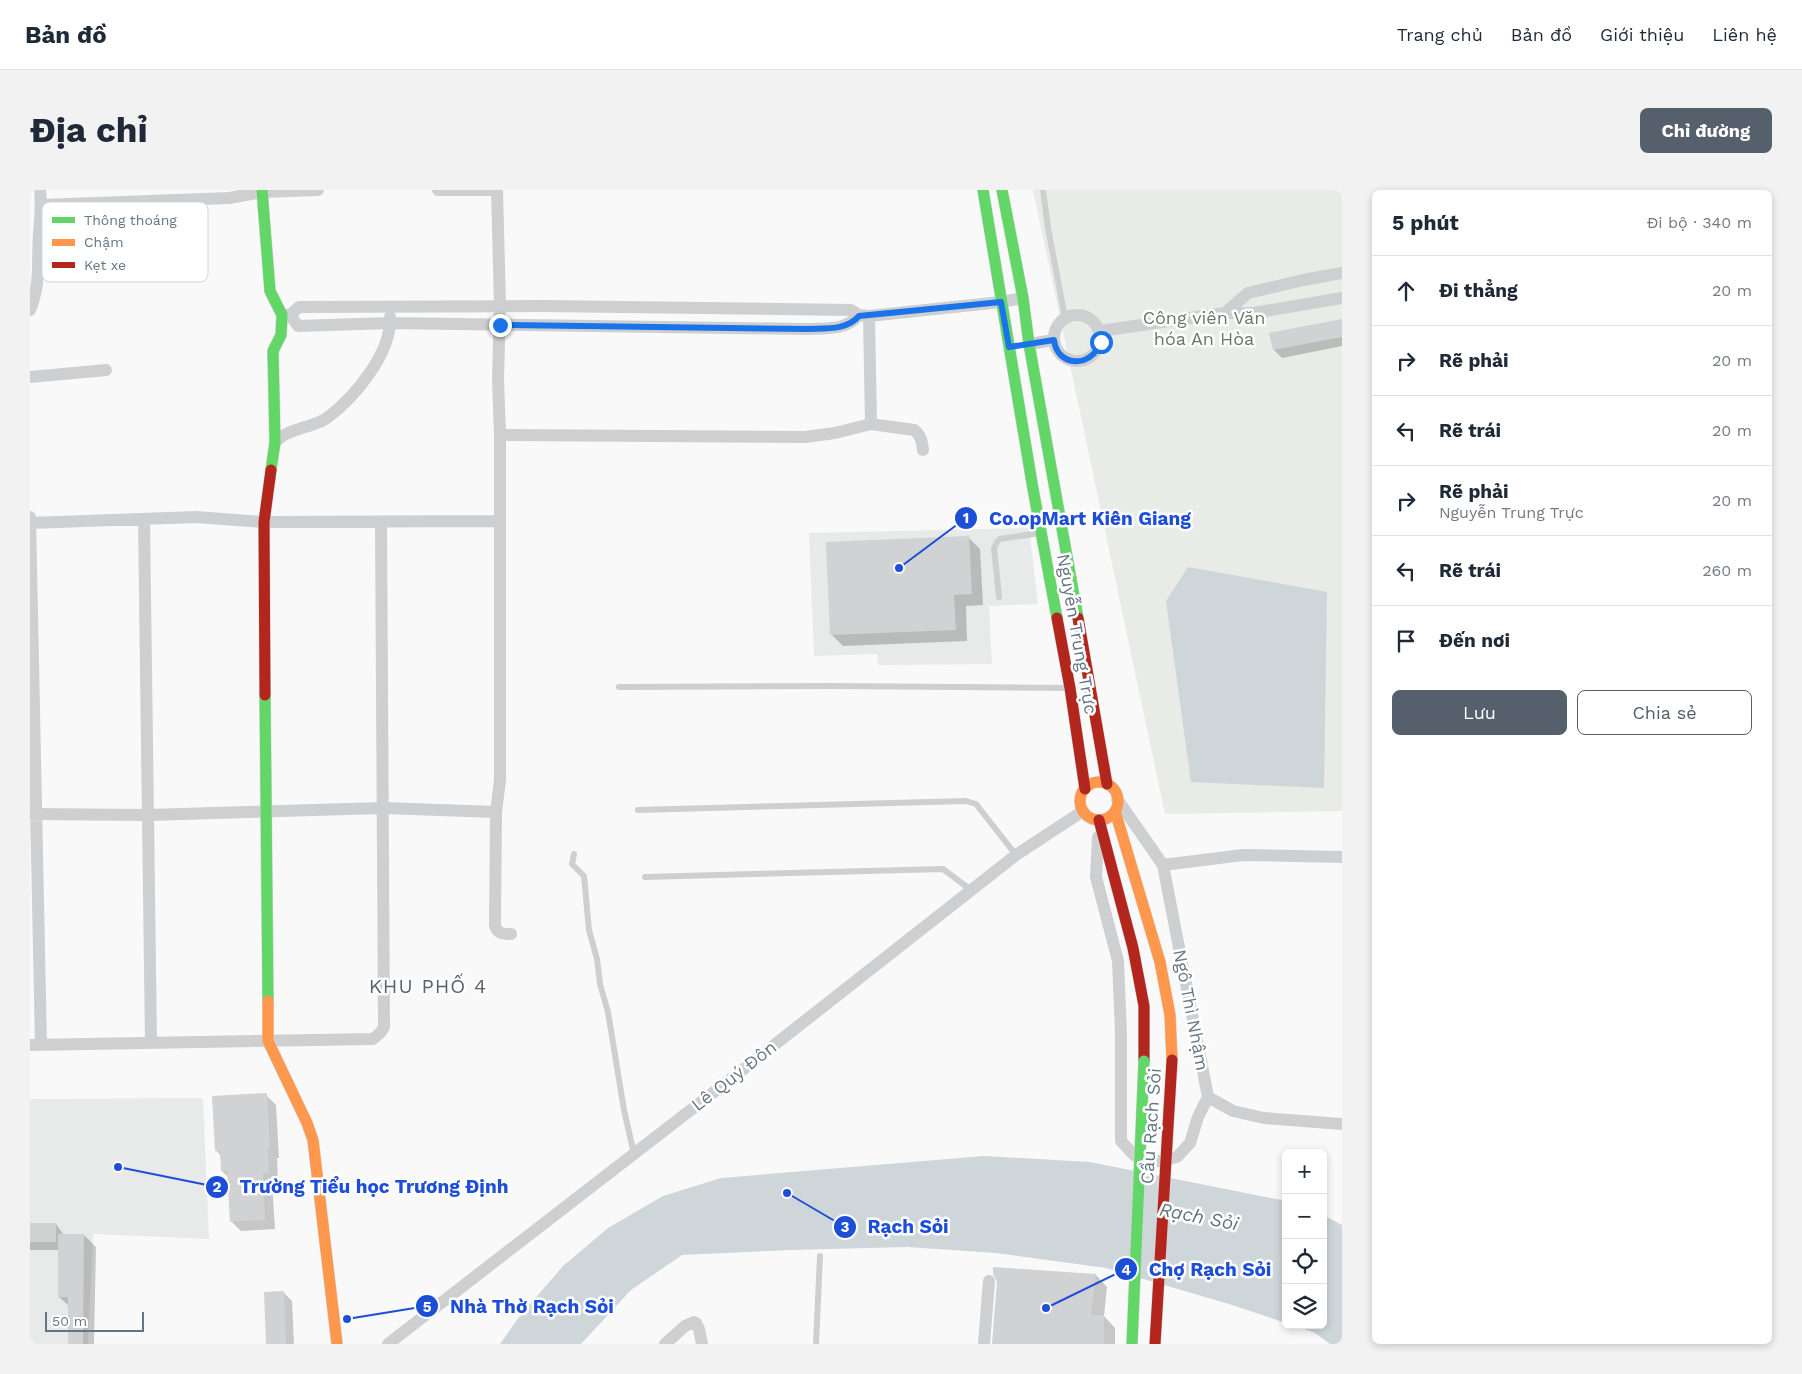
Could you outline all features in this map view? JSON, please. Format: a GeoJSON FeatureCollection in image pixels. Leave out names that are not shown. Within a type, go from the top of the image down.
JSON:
{"type":"FeatureCollection","features":[{"type":"Feature","properties":{"kind":"main road","name":"Nguyễn Trung Trực"},"geometry":{"type":"LineString","coordinates":[[983,190],[1041,533],[1070,688],[1085,789]]}},
{"type":"Feature","properties":{"kind":"main road","name":"Nguyễn Trung Trực"},"geometry":{"type":"LineString","coordinates":[[1002,190],[1023,298],[1029,344],[1107,784]]}},
{"type":"Feature","properties":{"kind":"main road"},"geometry":{"type":"LineString","coordinates":[[262,191],[270,290],[286,315],[280,335],[272,351],[275,442],[264,522],[268,1041],[307,1123],[313,1140],[337,1344]]}},
{"type":"Feature","properties":{"kind":"main road"},"geometry":{"type":"LineString","coordinates":[[987,216],[1006,213]]}},
{"type":"Feature","properties":{"kind":"main road"},"geometry":{"type":"LineString","coordinates":[[1009,347],[1029,344]]}},
{"type":"Feature","properties":{"kind":"main road"},"geometry":{"type":"LineString","coordinates":[[1095,783],[1107,784],[1112,788],[1116,805],[1111,816],[1099,820],[1087,816],[1083,812],[1080,800],[1085,789],[1095,783]]}},
{"type":"Feature","properties":{"kind":"main road","name":"Cầu Rạch Sỏi"},"geometry":{"type":"LineString","coordinates":[[1116,805],[1160,962],[1170,1015],[1172,1060],[1155,1344]]}},
{"type":"Feature","properties":{"kind":"main road","name":"Cầu Rạch Sỏi"},"geometry":{"type":"LineString","coordinates":[[1099,820],[1133,948],[1144,1006],[1144,1060],[1132,1344]]}},
{"type":"Feature","properties":{"kind":"street"},"geometry":{"type":"LineString","coordinates":[[30,310],[38,285],[39,233],[42,205],[40,190]]}},
{"type":"Feature","properties":{"kind":"street"},"geometry":{"type":"LineString","coordinates":[[77,202],[147,196],[229,198],[262,191],[318,190]]}},
{"type":"Feature","properties":{"kind":"street"},"geometry":{"type":"LineString","coordinates":[[438,190],[497,190],[500,306],[498,379],[500,435],[500,780],[496,812],[495,926],[501,934],[511,934]]}},
{"type":"Feature","properties":{"kind":"street"},"geometry":{"type":"LineString","coordinates":[[1225,314],[1248,293],[1342,273]]}},
{"type":"Feature","properties":{"kind":"street"},"geometry":{"type":"LineString","coordinates":[[864,316],[852,310],[500,306],[299,307],[286,315],[298,326],[390,324],[806,329],[844,327],[864,316],[1023,298]]}},
{"type":"Feature","properties":{"kind":"street"},"geometry":{"type":"LineString","coordinates":[[1100,331],[1225,314],[1254,313],[1342,298]]}},
{"type":"Feature","properties":{"kind":"street"},"geometry":{"type":"LineString","coordinates":[[275,442],[288,433],[313,425],[327,418],[359,388],[374,369],[379,357],[390,324],[389,308]]}},
{"type":"Feature","properties":{"kind":"street"},"geometry":{"type":"LineString","coordinates":[[1076,314],[1086,316],[1095,322],[1100,331],[1101,342],[1097,351],[1089,358],[1079,362],[1069,360],[1060,354],[1055,345],[1054,335],[1058,325],[1065,318],[1076,314]]}},
{"type":"Feature","properties":{"kind":"street"},"geometry":{"type":"LineString","coordinates":[[864,316],[871,424]]}},
{"type":"Feature","properties":{"kind":"street"},"geometry":{"type":"LineString","coordinates":[[1029,344],[1054,340]]}},
{"type":"Feature","properties":{"kind":"street"},"geometry":{"type":"LineString","coordinates":[[30,377],[106,370]]}},
{"type":"Feature","properties":{"kind":"street"},"geometry":{"type":"LineString","coordinates":[[500,435],[805,437],[834,433],[871,424],[911,428],[918,433],[923,450]]}},
{"type":"Feature","properties":{"kind":"street"},"geometry":{"type":"LineString","coordinates":[[381,522],[384,1027],[381,1032],[373,1039],[35,1045],[30,521],[196,517],[264,522],[499,521]]}},
{"type":"Feature","properties":{"kind":"street"},"geometry":{"type":"LineString","coordinates":[[144,519],[151,1042]]}},
{"type":"Feature","properties":{"kind":"street","name":"Ngô Thì Nhậm"},"geometry":{"type":"LineString","coordinates":[[1116,805],[1163,865],[1208,1097]]}},
{"type":"Feature","properties":{"kind":"street"},"geometry":{"type":"LineString","coordinates":[[33,814],[148,815],[383,808],[496,812]]}},
{"type":"Feature","properties":{"kind":"street","name":"Lê Quý Đôn"},"geometry":{"type":"LineString","coordinates":[[388,1344],[1016,855],[1083,812]]}},
{"type":"Feature","properties":{"kind":"street"},"geometry":{"type":"LineString","coordinates":[[1099,820],[1096,878],[1118,961],[1121,1033],[1121,1141],[1134,1154],[1146,1162],[1160,1161],[1177,1156],[1190,1144],[1198,1117],[1208,1097],[1233,1111],[1264,1118],[1342,1124]]}},
{"type":"Feature","properties":{"kind":"street"},"geometry":{"type":"LineString","coordinates":[[1163,865],[1243,855],[1342,857]]}},
{"type":"Feature","properties":{"kind":"street"},"geometry":{"type":"LineString","coordinates":[[984,1344],[990,1281]]}},
{"type":"Feature","properties":{"kind":"street"},"geometry":{"type":"LineString","coordinates":[[664,1344],[685,1326],[694,1322],[699,1329],[702,1344]]}},
{"type":"Feature","properties":{"kind":"lane"},"geometry":{"type":"LineString","coordinates":[[1043,190],[1048,228],[1065,318]]}},
{"type":"Feature","properties":{"kind":"lane"},"geometry":{"type":"LineString","coordinates":[[999,597],[994,548],[996,542],[1000,539],[1041,533]]}},
{"type":"Feature","properties":{"kind":"lane"},"geometry":{"type":"LineString","coordinates":[[620,687],[1070,688]]}},
{"type":"Feature","properties":{"kind":"lane"},"geometry":{"type":"LineString","coordinates":[[638,810],[966,801],[976,804],[1016,855]]}},
{"type":"Feature","properties":{"kind":"lane"},"geometry":{"type":"LineString","coordinates":[[574,854],[572,866],[584,876],[589,930],[608,1012],[624,1110],[634,1154]]}},
{"type":"Feature","properties":{"kind":"lane"},"geometry":{"type":"LineString","coordinates":[[645,877],[944,869],[971,890]]}},
{"type":"Feature","properties":{"kind":"lane"},"geometry":{"type":"LineString","coordinates":[[816,1344],[820,1256]]}},
{"type":"Feature","properties":{"kind":"shaded area"},"geometry":{"type":"Polygon","coordinates":[[[1029,528],[1038,604],[989,606],[992,664],[878,665],[877,654],[814,656],[809,533],[1029,528]]]}},
{"type":"Feature","properties":{"kind":"shaded area"},"geometry":{"type":"Polygon","coordinates":[[[203,1098],[209,1239],[93,1234],[88,1344],[30,1344],[30,1099],[203,1098]]]}},
{"type":"Feature","properties":{"kind":"green space","name":"Công viên Văn hóa An Hòa"},"geometry":{"type":"Polygon","coordinates":[[[1033,190],[1342,190],[1342,811],[1165,814],[1033,190]]]}},
{"type":"Feature","properties":{"kind":"water"},"geometry":{"type":"Polygon","coordinates":[[[1188,567],[1327,592],[1324,788],[1191,782],[1166,601],[1188,567]]]}},
{"type":"Feature","properties":{"kind":"water","name":"Rạch Sỏi"},"geometry":{"type":"Polygon","coordinates":[[[984,1156],[1090,1162],[1282,1200],[1282,1322],[1106,1268],[996,1253],[908,1247],[790,1250],[682,1255],[631,1290],[581,1344],[500,1344],[519,1317],[563,1266],[608,1228],[663,1196],[721,1178],[984,1156]]]}},
{"type":"Feature","properties":{"kind":"water"},"geometry":{"type":"Polygon","coordinates":[[[1327,1217],[1342,1225],[1342,1344],[1330,1344],[1315,1333],[1304,1329],[1327,1329],[1327,1217]]]}},
{"type":"Feature","properties":{"kind":"building"},"geometry":{"type":"Polygon","coordinates":[[[1342,319],[1342,337],[1273,350],[1269,333],[1342,319]]]}},
{"type":"Feature","properties":{"kind":"building"},"geometry":{"type":"Polygon","coordinates":[[[969,536],[972,594],[954,595],[956,630],[830,635],[826,542],[969,536]]]}},
{"type":"Feature","properties":{"kind":"building"},"geometry":{"type":"Polygon","coordinates":[[[267,1093],[270,1148],[268,1149],[269,1173],[263,1173],[265,1220],[230,1222],[227,1171],[221,1171],[220,1151],[215,1151],[212,1096],[267,1093]]]}},
{"type":"Feature","properties":{"kind":"building"},"geometry":{"type":"Polygon","coordinates":[[[30,1223],[56,1223],[56,1242],[30,1242],[30,1223]]]}},
{"type":"Feature","properties":{"kind":"building"},"geometry":{"type":"Polygon","coordinates":[[[58,1234],[84,1234],[83,1344],[68,1344],[68,1297],[58,1297],[58,1234]]]}},
{"type":"Feature","properties":{"kind":"building"},"geometry":{"type":"Polygon","coordinates":[[[993,1267],[1096,1274],[1091,1315],[1104,1315],[1104,1344],[992,1344],[997,1282],[993,1274],[993,1267]]]}},
{"type":"Feature","properties":{"kind":"building"},"geometry":{"type":"Polygon","coordinates":[[[284,1291],[286,1344],[266,1344],[264,1292],[284,1291]]]}},
{"type":"Feature","properties":{"kind":"traffic: fast"},"geometry":{"type":"LineString","coordinates":[[262,190],[270,291],[282,315],[281,335],[273,351],[275,442],[271,470]]}},
{"type":"Feature","properties":{"kind":"traffic: fast"},"geometry":{"type":"LineString","coordinates":[[983,190],[1033,489],[1057,618]]}},
{"type":"Feature","properties":{"kind":"traffic: fast"},"geometry":{"type":"LineString","coordinates":[[1002,190],[1023,298],[1029,344],[1078,618]]}},
{"type":"Feature","properties":{"kind":"traffic: fast"},"geometry":{"type":"LineString","coordinates":[[265,695],[268,1001]]}},
{"type":"Feature","properties":{"kind":"traffic: fast"},"geometry":{"type":"LineString","coordinates":[[1132,1344],[1144,1061]]}},
{"type":"Feature","properties":{"kind":"traffic: slow"},"geometry":{"type":"LineString","coordinates":[[1099,782],[1112,788],[1118,801],[1112,814],[1099,820],[1086,814],[1080,801],[1086,788],[1099,782]]}},
{"type":"Feature","properties":{"kind":"traffic: slow"},"geometry":{"type":"LineString","coordinates":[[1115,811],[1160,962],[1170,1015],[1172,1060]]}},
{"type":"Feature","properties":{"kind":"traffic: slow"},"geometry":{"type":"LineString","coordinates":[[268,1001],[268,1041],[307,1123],[313,1140],[337,1344]]}},
{"type":"Feature","properties":{"kind":"traffic: jam"},"geometry":{"type":"LineString","coordinates":[[265,695],[264,522],[271,470]]}},
{"type":"Feature","properties":{"kind":"traffic: jam"},"geometry":{"type":"LineString","coordinates":[[1057,618],[1070,688],[1085,789]]}},
{"type":"Feature","properties":{"kind":"traffic: jam"},"geometry":{"type":"LineString","coordinates":[[1078,618],[1107,784]]}},
{"type":"Feature","properties":{"kind":"traffic: jam"},"geometry":{"type":"LineString","coordinates":[[1099,820],[1133,948],[1144,1006],[1144,1061]]}},
{"type":"Feature","properties":{"kind":"traffic: jam"},"geometry":{"type":"LineString","coordinates":[[1155,1344],[1172,1060]]}},
{"type":"Feature","properties":{"kind":"place","name":"Co.opMart Kiên Giang"},"geometry":{"type":"Point","coordinates":[899,568]}},
{"type":"Feature","properties":{"kind":"place","name":"Trường Tiểu học Trương Định"},"geometry":{"type":"Point","coordinates":[118,1167]}},
{"type":"Feature","properties":{"kind":"place","name":"Rạch Sỏi"},"geometry":{"type":"Point","coordinates":[787,1193]}},
{"type":"Feature","properties":{"kind":"place","name":"Chợ Rạch Sỏi"},"geometry":{"type":"Point","coordinates":[1046,1308]}},
{"type":"Feature","properties":{"kind":"place","name":"Nhà Thờ Rạch Sỏi"},"geometry":{"type":"Point","coordinates":[347,1319]}},
{"type":"Feature","properties":{"kind":"district","name":"KHU PHỐ 4"},"geometry":{"type":"Point","coordinates":[428,986]}},
{"type":"Feature","properties":{"kind":"route"},"geometry":{"type":"LineString","coordinates":[[500,325],[806,329],[844,327],[853,323],[859,316],[1001,302],[1009,347],[1054,340],[1060,354],[1069,360],[1079,362],[1089,358],[1097,351],[1101,342]]}}]}
